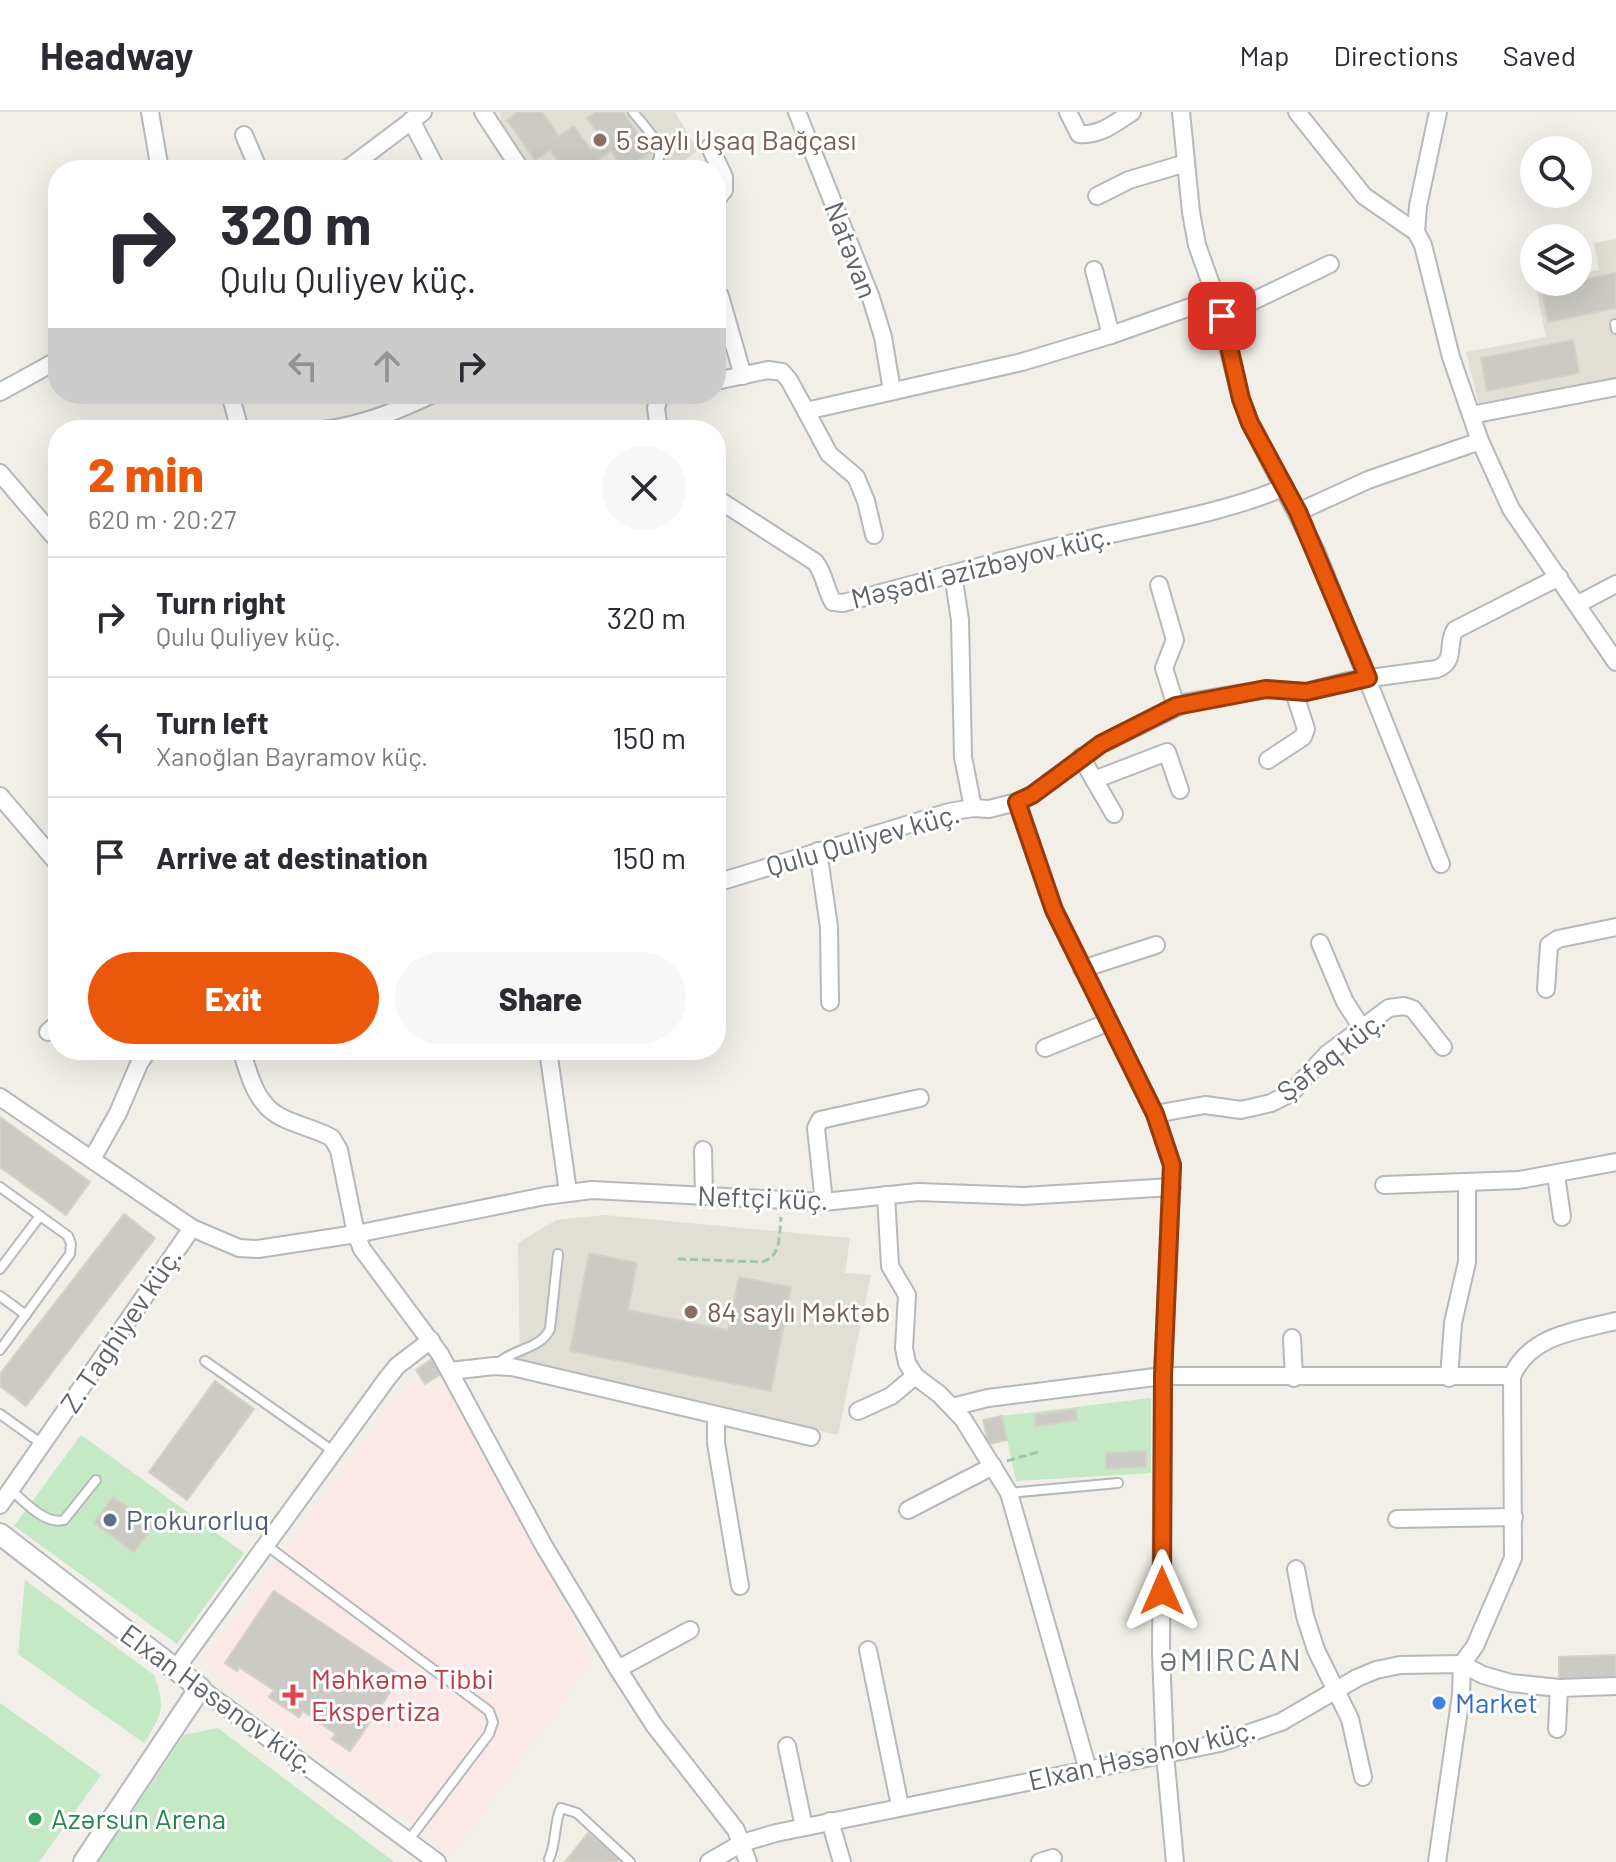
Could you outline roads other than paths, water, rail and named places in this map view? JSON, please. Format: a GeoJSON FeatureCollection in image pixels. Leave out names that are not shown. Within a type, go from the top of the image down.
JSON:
{"type":"FeatureCollection","features":[{"type":"Feature","properties":{"kind":"street"},"geometry":{"type":"LineString","coordinates":[[150,112],[158,160]]}},
{"type":"Feature","properties":{"kind":"street"},"geometry":{"type":"LineString","coordinates":[[483,112],[514,160]]}},
{"type":"Feature","properties":{"kind":"street","name":"Natəvan"},"geometry":{"type":"LineString","coordinates":[[797,112],[871,298],[883,337],[892,391]]}},
{"type":"Feature","properties":{"kind":"street"},"geometry":{"type":"LineString","coordinates":[[1068,112],[1079,134],[1089,135],[1103,131],[1132,112]]}},
{"type":"Feature","properties":{"kind":"street"},"geometry":{"type":"LineString","coordinates":[[1181,112],[1197,245],[1222,316],[1241,399],[1250,423],[1298,512],[1441,864]]}},
{"type":"Feature","properties":{"kind":"street"},"geometry":{"type":"LineString","coordinates":[[1297,112],[1364,196],[1416,232]]}},
{"type":"Feature","properties":{"kind":"street"},"geometry":{"type":"LineString","coordinates":[[1438,112],[1418,206],[1416,232],[1426,254],[1451,357],[1480,441],[1511,509],[1616,662]]}},
{"type":"Feature","properties":{"kind":"street"},"geometry":{"type":"LineString","coordinates":[[359,160],[417,116],[433,160]]}},
{"type":"Feature","properties":{"kind":"street"},"geometry":{"type":"LineString","coordinates":[[244,135],[255,160]]}},
{"type":"Feature","properties":{"kind":"street"},"geometry":{"type":"LineString","coordinates":[[710,147],[716,160]]}},
{"type":"Feature","properties":{"kind":"street"},"geometry":{"type":"LineString","coordinates":[[1097,196],[1129,180],[1186,163]]}},
{"type":"Feature","properties":{"kind":"street"},"geometry":{"type":"LineString","coordinates":[[1222,316],[1330,264]]}},
{"type":"Feature","properties":{"kind":"street"},"geometry":{"type":"LineString","coordinates":[[1094,270],[1111,335]]}},
{"type":"Feature","properties":{"kind":"street"},"geometry":{"type":"LineString","coordinates":[[806,411],[1022,362],[1216,298]]}},
{"type":"Feature","properties":{"kind":"street"},"geometry":{"type":"LineString","coordinates":[[726,317],[743,376]]}},
{"type":"Feature","properties":{"kind":"street"},"geometry":{"type":"LineString","coordinates":[[0,392],[48,366]]}},
{"type":"Feature","properties":{"kind":"street"},"geometry":{"type":"LineString","coordinates":[[726,379],[768,370],[782,372],[829,454],[856,477],[866,501],[874,535]]}},
{"type":"Feature","properties":{"kind":"street"},"geometry":{"type":"LineString","coordinates":[[1471,415],[1616,387]]}},
{"type":"Feature","properties":{"kind":"street"},"geometry":{"type":"LineString","coordinates":[[371,420],[412,404]]}},
{"type":"Feature","properties":{"kind":"street"},"geometry":{"type":"LineString","coordinates":[[1298,512],[1368,480],[1480,441]]}},
{"type":"Feature","properties":{"kind":"street"},"geometry":{"type":"LineString","coordinates":[[0,473],[48,529]]}},
{"type":"Feature","properties":{"kind":"street","name":"Məşədi Əzizbəyov küç."},"geometry":{"type":"LineString","coordinates":[[726,504],[815,562],[822,570],[833,602],[843,603],[1224,507],[1285,487]]}},
{"type":"Feature","properties":{"kind":"street"},"geometry":{"type":"LineString","coordinates":[[953,574],[960,620],[963,757],[973,808]]}},
{"type":"Feature","properties":{"kind":"street","name":"Qulu Quliyev küç."},"geometry":{"type":"LineString","coordinates":[[726,880],[949,812],[989,809],[1017,802],[1032,795],[1081,757],[1176,706],[1266,689],[1294,692],[1317,690],[1445,666],[1450,659],[1451,637],[1455,630],[1559,577]]}},
{"type":"Feature","properties":{"kind":"street"},"geometry":{"type":"LineString","coordinates":[[1578,604],[1616,584]]}},
{"type":"Feature","properties":{"kind":"street"},"geometry":{"type":"LineString","coordinates":[[1159,585],[1175,640],[1164,668],[1176,706]]}},
{"type":"Feature","properties":{"kind":"street"},"geometry":{"type":"LineString","coordinates":[[1268,760],[1303,737],[1306,729],[1294,692]]}},
{"type":"Feature","properties":{"kind":"street"},"geometry":{"type":"LineString","coordinates":[[1094,780],[1167,752],[1180,790]]}},
{"type":"Feature","properties":{"kind":"street"},"geometry":{"type":"LineString","coordinates":[[1081,757],[1114,814]]}},
{"type":"Feature","properties":{"kind":"street"},"geometry":{"type":"LineString","coordinates":[[0,796],[48,852]]}},
{"type":"Feature","properties":{"kind":"street"},"geometry":{"type":"LineString","coordinates":[[1017,802],[1054,910],[1155,1114],[1172,1165],[1163,1376],[1161,1653],[1165,1754],[1175,1862]]}},
{"type":"Feature","properties":{"kind":"street"},"geometry":{"type":"LineString","coordinates":[[818,851],[829,927],[830,1002]]}},
{"type":"Feature","properties":{"kind":"street"},"geometry":{"type":"LineString","coordinates":[[1546,989],[1549,945],[1558,939],[1616,927]]}},
{"type":"Feature","properties":{"kind":"street"},"geometry":{"type":"LineString","coordinates":[[1320,943],[1345,1002],[1362,1028]]}},
{"type":"Feature","properties":{"kind":"street"},"geometry":{"type":"LineString","coordinates":[[1082,969],[1156,945]]}},
{"type":"Feature","properties":{"kind":"street","name":"Şəfəq küç."},"geometry":{"type":"LineString","coordinates":[[1155,1114],[1205,1105],[1241,1110],[1271,1103],[1291,1093],[1320,1060],[1389,1008],[1404,1006],[1413,1009],[1443,1047]]}},
{"type":"Feature","properties":{"kind":"street"},"geometry":{"type":"LineString","coordinates":[[1045,1048],[1109,1022]]}},
{"type":"Feature","properties":{"kind":"street"},"geometry":{"type":"LineString","coordinates":[[92,1159],[118,1113],[142,1060]]}},
{"type":"Feature","properties":{"kind":"street"},"geometry":{"type":"LineString","coordinates":[[245,1060],[265,1105],[277,1114],[332,1138],[339,1150],[356,1234],[373,1264],[431,1340],[544,1546],[618,1669],[654,1725],[725,1814],[742,1843],[748,1862]]}},
{"type":"Feature","properties":{"kind":"street"},"geometry":{"type":"LineString","coordinates":[[549,1060],[568,1192]]}},
{"type":"Feature","properties":{"kind":"street","name":"Z. Taghiyev küç."},"geometry":{"type":"LineString","coordinates":[[0,1097],[192,1228],[0,1505]]}},
{"type":"Feature","properties":{"kind":"street"},"geometry":{"type":"LineString","coordinates":[[824,1202],[816,1128],[820,1120],[920,1098]]}},
{"type":"Feature","properties":{"kind":"street"},"geometry":{"type":"LineString","coordinates":[[703,1150],[704,1196]]}},
{"type":"Feature","properties":{"kind":"street"},"geometry":{"type":"LineString","coordinates":[[1384,1185],[1519,1180],[1616,1162]]}},
{"type":"Feature","properties":{"kind":"street"},"geometry":{"type":"LineString","coordinates":[[1556,1175],[1562,1217]]}},
{"type":"Feature","properties":{"kind":"street"},"geometry":{"type":"LineString","coordinates":[[1449,1378],[1453,1323],[1467,1262],[1467,1183]]}},
{"type":"Feature","properties":{"kind":"street","name":"Neftçi küç."},"geometry":{"type":"LineString","coordinates":[[192,1228],[239,1248],[258,1249],[592,1190],[824,1202],[918,1192],[1024,1196],[1172,1187]]}},
{"type":"Feature","properties":{"kind":"street"},"geometry":{"type":"LineString","coordinates":[[886,1195],[889,1259],[907,1295],[904,1348],[907,1363],[915,1376],[952,1407],[1009,1493],[1088,1770]]}},
{"type":"Feature","properties":{"kind":"street"},"geometry":{"type":"LineString","coordinates":[[1437,1862],[1461,1695],[1462,1664],[1475,1646],[1513,1558],[1512,1376],[1519,1360],[1547,1341],[1616,1321]]}},
{"type":"Feature","properties":{"kind":"street"},"geometry":{"type":"LineString","coordinates":[[1292,1338],[1294,1378]]}},
{"type":"Feature","properties":{"kind":"street"},"geometry":{"type":"LineString","coordinates":[[175,1670],[397,1366],[431,1340]]}},
{"type":"Feature","properties":{"kind":"street"},"geometry":{"type":"LineString","coordinates":[[450,1371],[512,1367],[811,1437]]}},
{"type":"Feature","properties":{"kind":"street"},"geometry":{"type":"LineString","coordinates":[[858,1411],[891,1396],[915,1376]]}},
{"type":"Feature","properties":{"kind":"street"},"geometry":{"type":"LineString","coordinates":[[952,1407],[988,1398],[1163,1376],[1512,1376]]}},
{"type":"Feature","properties":{"kind":"street"},"geometry":{"type":"LineString","coordinates":[[716,1416],[716,1443],[740,1586]]}},
{"type":"Feature","properties":{"kind":"street"},"geometry":{"type":"LineString","coordinates":[[908,1510],[993,1466]]}},
{"type":"Feature","properties":{"kind":"street"},"geometry":{"type":"LineString","coordinates":[[1397,1519],[1514,1517]]}},
{"type":"Feature","properties":{"kind":"street","name":"Elxan Həsənov küç."},"geometry":{"type":"LineString","coordinates":[[0,1534],[175,1670],[437,1862]]}},
{"type":"Feature","properties":{"kind":"street"},"geometry":{"type":"LineString","coordinates":[[1296,1569],[1313,1639],[1333,1689],[1350,1719],[1363,1777]]}},
{"type":"Feature","properties":{"kind":"street"},"geometry":{"type":"LineString","coordinates":[[618,1669],[690,1630]]}},
{"type":"Feature","properties":{"kind":"street"},"geometry":{"type":"LineString","coordinates":[[868,1650],[900,1806]]}},
{"type":"Feature","properties":{"kind":"street","name":"Elxan Həsənov küç."},"geometry":{"type":"LineString","coordinates":[[709,1862],[742,1843],[804,1827],[1220,1743],[1281,1722],[1333,1689],[1376,1670],[1400,1665],[1462,1664],[1483,1675],[1511,1683],[1559,1688],[1616,1686]]}},
{"type":"Feature","properties":{"kind":"street"},"geometry":{"type":"LineString","coordinates":[[84,1862],[200,1688]]}},
{"type":"Feature","properties":{"kind":"street"},"geometry":{"type":"LineString","coordinates":[[1557,1729],[1559,1688]]}},
{"type":"Feature","properties":{"kind":"street"},"geometry":{"type":"LineString","coordinates":[[787,1746],[804,1827]]}},
{"type":"Feature","properties":{"kind":"street"},"geometry":{"type":"LineString","coordinates":[[830,1821],[842,1862]]}},
{"type":"Feature","properties":{"kind":"lane"},"geometry":{"type":"LineString","coordinates":[[633,112],[660,148],[660,160]]}},
{"type":"Feature","properties":{"kind":"lane"},"geometry":{"type":"LineString","coordinates":[[0,1187],[68,1236],[71,1244],[70,1254],[0,1350]]}},
{"type":"Feature","properties":{"kind":"lane"},"geometry":{"type":"LineString","coordinates":[[0,1269],[40,1216]]}},
{"type":"Feature","properties":{"kind":"lane"},"geometry":{"type":"LineString","coordinates":[[494,1366],[507,1354],[537,1345],[546,1337],[550,1329],[558,1254]]}},
{"type":"Feature","properties":{"kind":"lane"},"geometry":{"type":"LineString","coordinates":[[0,1296],[26,1315]]}},
{"type":"Feature","properties":{"kind":"lane"},"geometry":{"type":"LineString","coordinates":[[205,1361],[333,1451]]}},
{"type":"Feature","properties":{"kind":"lane"},"geometry":{"type":"LineString","coordinates":[[0,1414],[43,1445]]}},
{"type":"Feature","properties":{"kind":"lane"},"geometry":{"type":"LineString","coordinates":[[10,1490],[49,1520],[58,1522],[64,1520],[96,1480]]}},
{"type":"Feature","properties":{"kind":"lane"},"geometry":{"type":"LineString","coordinates":[[1009,1493],[1118,1483]]}},
{"type":"Feature","properties":{"kind":"lane"},"geometry":{"type":"LineString","coordinates":[[266,1545],[489,1711],[493,1722],[489,1734],[408,1841]]}},
{"type":"Feature","properties":{"kind":"lane"},"geometry":{"type":"LineString","coordinates":[[549,1859],[556,1844],[558,1813],[561,1808],[567,1808],[577,1813],[630,1862]]}},
{"type":"Feature","properties":{"kind":"place","name":"5 saylı Uşaq Bağçası"},"geometry":{"type":"Point","coordinates":[600,140]}},
{"type":"Feature","properties":{"kind":"place","name":"84 saylı Məktəb"},"geometry":{"type":"Point","coordinates":[691,1312]}},
{"type":"Feature","properties":{"kind":"place","name":"Prokurorluq"},"geometry":{"type":"Point","coordinates":[110,1520]}},
{"type":"Feature","properties":{"kind":"place","name":"Məhkəmə Tibbi Ekspertiza"},"geometry":{"type":"Point","coordinates":[293,1695]}},
{"type":"Feature","properties":{"kind":"place","name":"Market"},"geometry":{"type":"Point","coordinates":[1439,1703]}},
{"type":"Feature","properties":{"kind":"place","name":"Azərsun Arena"},"geometry":{"type":"Point","coordinates":[35,1819]}},
{"type":"Feature","properties":{"kind":"district","name":"ƏMIRCAN"},"geometry":{"type":"Point","coordinates":[1231,1660]}}]}
